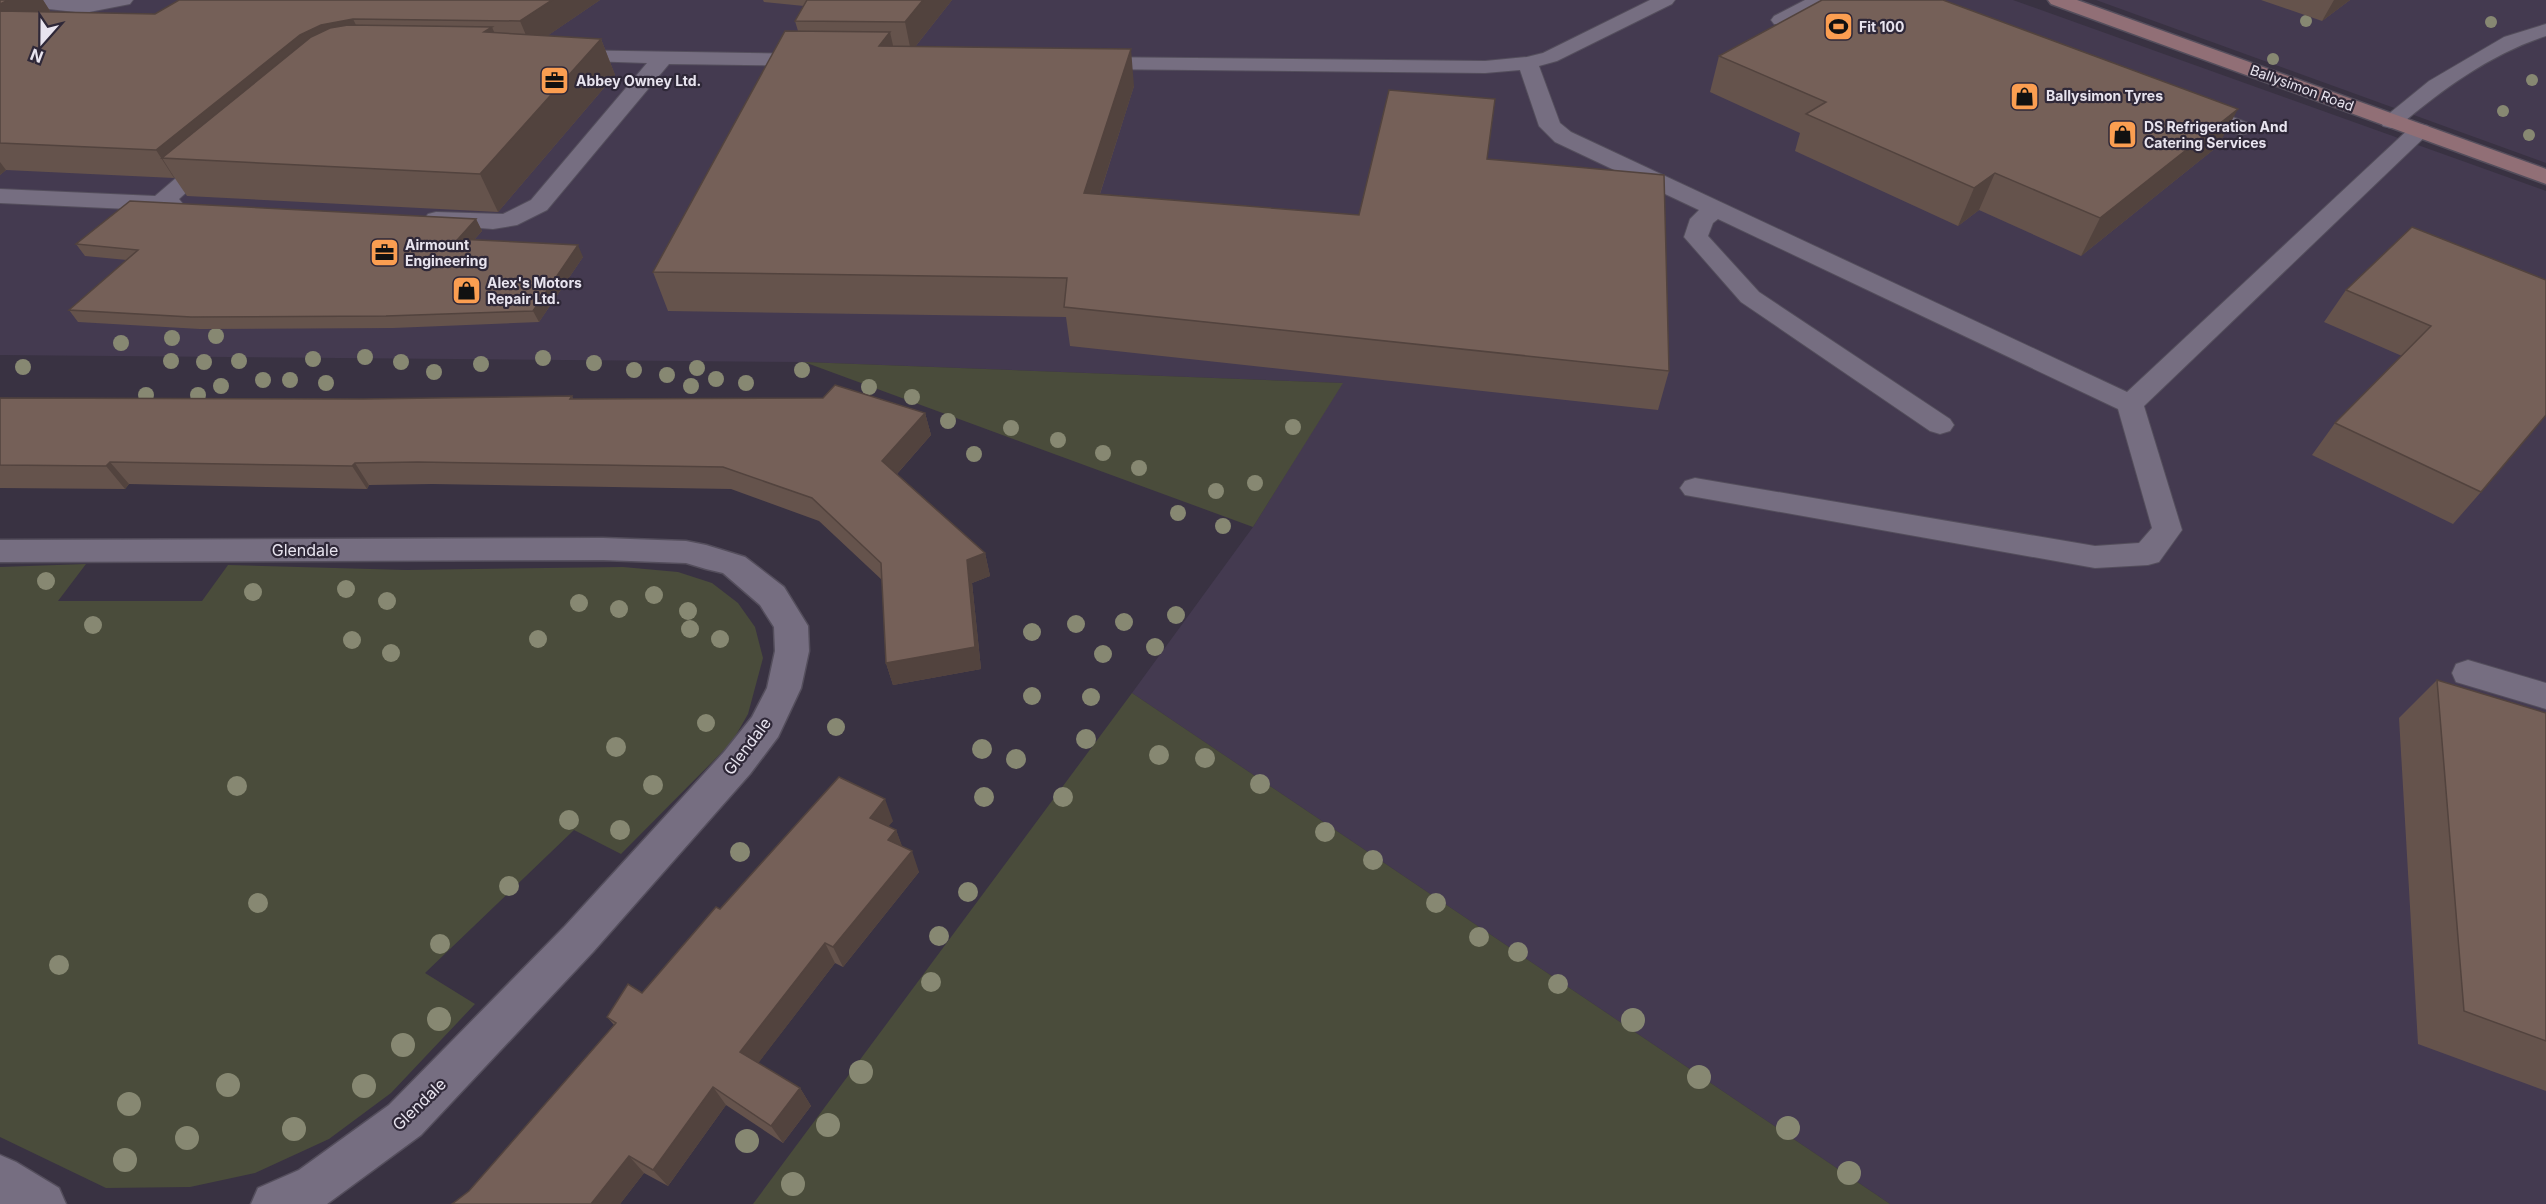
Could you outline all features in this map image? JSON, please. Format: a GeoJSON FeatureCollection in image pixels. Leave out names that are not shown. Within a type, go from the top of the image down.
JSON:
{"type":"FeatureCollection","features":[{"type":"Feature","properties":{"kind":"main road","name":"Ballysimon Road"},"geometry":{"type":"LineString","coordinates":[[2058,0],[2546,177]]}},
{"type":"Feature","properties":{"kind":"street","name":"Glendale"},"geometry":{"type":"LineString","coordinates":[[0,551],[603,549],[686,552],[734,565],[772,596],[791,626],[792,651],[784,688],[765,727],[737,763],[579,939],[405,1120],[315,1186],[274,1204]]}},
{"type":"Feature","properties":{"kind":"street"},"geometry":{"type":"LineString","coordinates":[[0,1178],[43,1204]]}},
{"type":"Feature","properties":{"kind":"lane"},"geometry":{"type":"LineString","coordinates":[[22,0],[84,7],[123,0]]}},
{"type":"Feature","properties":{"kind":"lane"},"geometry":{"type":"LineString","coordinates":[[1068,63],[1485,67],[1528,63],[1568,49],[1665,0]]}},
{"type":"Feature","properties":{"kind":"lane"},"geometry":{"type":"LineString","coordinates":[[1781,20],[1813,1]]}},
{"type":"Feature","properties":{"kind":"lane"},"geometry":{"type":"LineString","coordinates":[[2391,121],[2436,85],[2511,41],[2546,30]]}},
{"type":"Feature","properties":{"kind":"lane"},"geometry":{"type":"LineString","coordinates":[[544,56],[830,60]]}},
{"type":"Feature","properties":{"kind":"lane"},"geometry":{"type":"LineString","coordinates":[[410,218],[493,222],[509,220],[539,205],[663,58]]}},
{"type":"Feature","properties":{"kind":"lane"},"geometry":{"type":"LineString","coordinates":[[1528,63],[1550,126],[1563,137],[2130,404],[2167,530],[2148,554],[2095,557],[1695,488]]}},
{"type":"Feature","properties":{"kind":"lane"},"geometry":{"type":"LineString","coordinates":[[2178,96],[2193,107],[2240,128]]}},
{"type":"Feature","properties":{"kind":"lane"},"geometry":{"type":"LineString","coordinates":[[2130,404],[2420,131]]}},
{"type":"Feature","properties":{"kind":"lane"},"geometry":{"type":"LineString","coordinates":[[160,204],[224,150]]}},
{"type":"Feature","properties":{"kind":"lane"},"geometry":{"type":"LineString","coordinates":[[2,197],[196,206]]}},
{"type":"Feature","properties":{"kind":"lane"},"geometry":{"type":"LineString","coordinates":[[1716,210],[1702,219],[1696,237],[1750,297],[1940,425]]}},
{"type":"Feature","properties":{"kind":"lane"},"geometry":{"type":"LineString","coordinates":[[2468,673],[2546,696]]}},
{"type":"Feature","properties":{"kind":"shaded area"},"geometry":{"type":"Polygon","coordinates":[[[0,0],[2013,0],[2546,191],[2546,1204],[1890,1204],[1132,693],[1253,527],[1342,383],[804,362],[0,355],[0,0]]]}},
{"type":"Feature","properties":{"kind":"shaded area"},"geometry":{"type":"Polygon","coordinates":[[[2096,0],[2546,0],[2546,163],[2096,0]]]}},
{"type":"Feature","properties":{"kind":"green space"},"geometry":{"type":"Polygon","coordinates":[[[804,362],[1343,383],[1253,527],[804,362]]]}},
{"type":"Feature","properties":{"kind":"green space"},"geometry":{"type":"Polygon","coordinates":[[[86,564],[58,601],[202,601],[228,565],[406,570],[623,567],[678,572],[712,583],[738,603],[755,627],[763,658],[748,714],[732,742],[621,854],[574,830],[425,973],[475,1004],[391,1093],[329,1139],[255,1173],[190,1187],[106,1188],[0,1137],[0,567],[86,564]]]}},
{"type":"Feature","properties":{"kind":"green space"},"geometry":{"type":"Polygon","coordinates":[[[1132,693],[1890,1204],[753,1204],[1132,693]]]}},
{"type":"Feature","properties":{"kind":"building"},"geometry":{"type":"Polygon","coordinates":[[[179,0],[552,0],[520,21],[353,19],[321,25],[300,35],[156,150],[0,143],[0,11],[155,14],[179,0]]]}},
{"type":"Feature","properties":{"kind":"building"},"geometry":{"type":"Polygon","coordinates":[[[807,0],[923,0],[905,22],[795,21],[807,0]]]}},
{"type":"Feature","properties":{"kind":"building"},"geometry":{"type":"Polygon","coordinates":[[[1822,0],[1943,0],[2238,109],[2100,218],[1995,173],[1974,188],[1806,114],[1826,102],[1719,56],[1822,0]]]}},
{"type":"Feature","properties":{"kind":"building"},"geometry":{"type":"Polygon","coordinates":[[[348,25],[492,27],[484,32],[601,39],[480,174],[162,158],[311,37],[330,28],[348,25]]]}},
{"type":"Feature","properties":{"kind":"building"},"geometry":{"type":"Polygon","coordinates":[[[785,31],[890,32],[879,46],[1131,49],[1084,193],[1359,215],[1389,90],[1495,99],[1487,159],[1664,175],[1669,371],[1064,307],[1067,278],[653,272],[785,31]]]}},
{"type":"Feature","properties":{"kind":"building"},"geometry":{"type":"Polygon","coordinates":[[[130,201],[476,219],[458,239],[578,245],[533,311],[386,316],[191,317],[69,310],[138,250],[76,244],[130,201]]]}},
{"type":"Feature","properties":{"kind":"building"},"geometry":{"type":"Polygon","coordinates":[[[2412,227],[2546,280],[2546,415],[2481,492],[2335,423],[2431,326],[2346,290],[2412,227]]]}},
{"type":"Feature","properties":{"kind":"building"},"geometry":{"type":"Polygon","coordinates":[[[835,385],[925,413],[882,461],[985,553],[967,560],[975,647],[886,663],[881,563],[812,498],[723,467],[418,462],[355,463],[352,466],[110,462],[106,466],[0,465],[0,398],[363,399],[572,396],[570,399],[823,398],[835,385]]]}},
{"type":"Feature","properties":{"kind":"building"},"geometry":{"type":"Polygon","coordinates":[[[2437,680],[2546,713],[2546,1041],[2464,1011],[2437,680]]]}},
{"type":"Feature","properties":{"kind":"building"},"geometry":{"type":"Polygon","coordinates":[[[839,777],[885,799],[870,818],[896,830],[888,840],[912,851],[833,947],[825,943],[740,1052],[800,1088],[771,1126],[713,1087],[653,1170],[629,1156],[591,1204],[452,1204],[469,1191],[616,1023],[607,1017],[628,984],[642,993],[716,907],[720,909],[839,777]]]}},
{"type":"Feature","properties":{"kind":"place","name":"Fit 100"},"geometry":{"type":"Point","coordinates":[1838,27]}},
{"type":"Feature","properties":{"kind":"place","name":"Abbey Owney Ltd."},"geometry":{"type":"Point","coordinates":[555,81]}},
{"type":"Feature","properties":{"kind":"place","name":"Ballysimon Tyres"},"geometry":{"type":"Point","coordinates":[2025,96]}},
{"type":"Feature","properties":{"kind":"place","name":"DS Refrigeration And Catering Services"},"geometry":{"type":"Point","coordinates":[2123,135]}},
{"type":"Feature","properties":{"kind":"place","name":"Airmount Engineering"},"geometry":{"type":"Point","coordinates":[384,253]}},
{"type":"Feature","properties":{"kind":"place","name":"Alex's Motors Repair Ltd."},"geometry":{"type":"Point","coordinates":[466,291]}}]}
